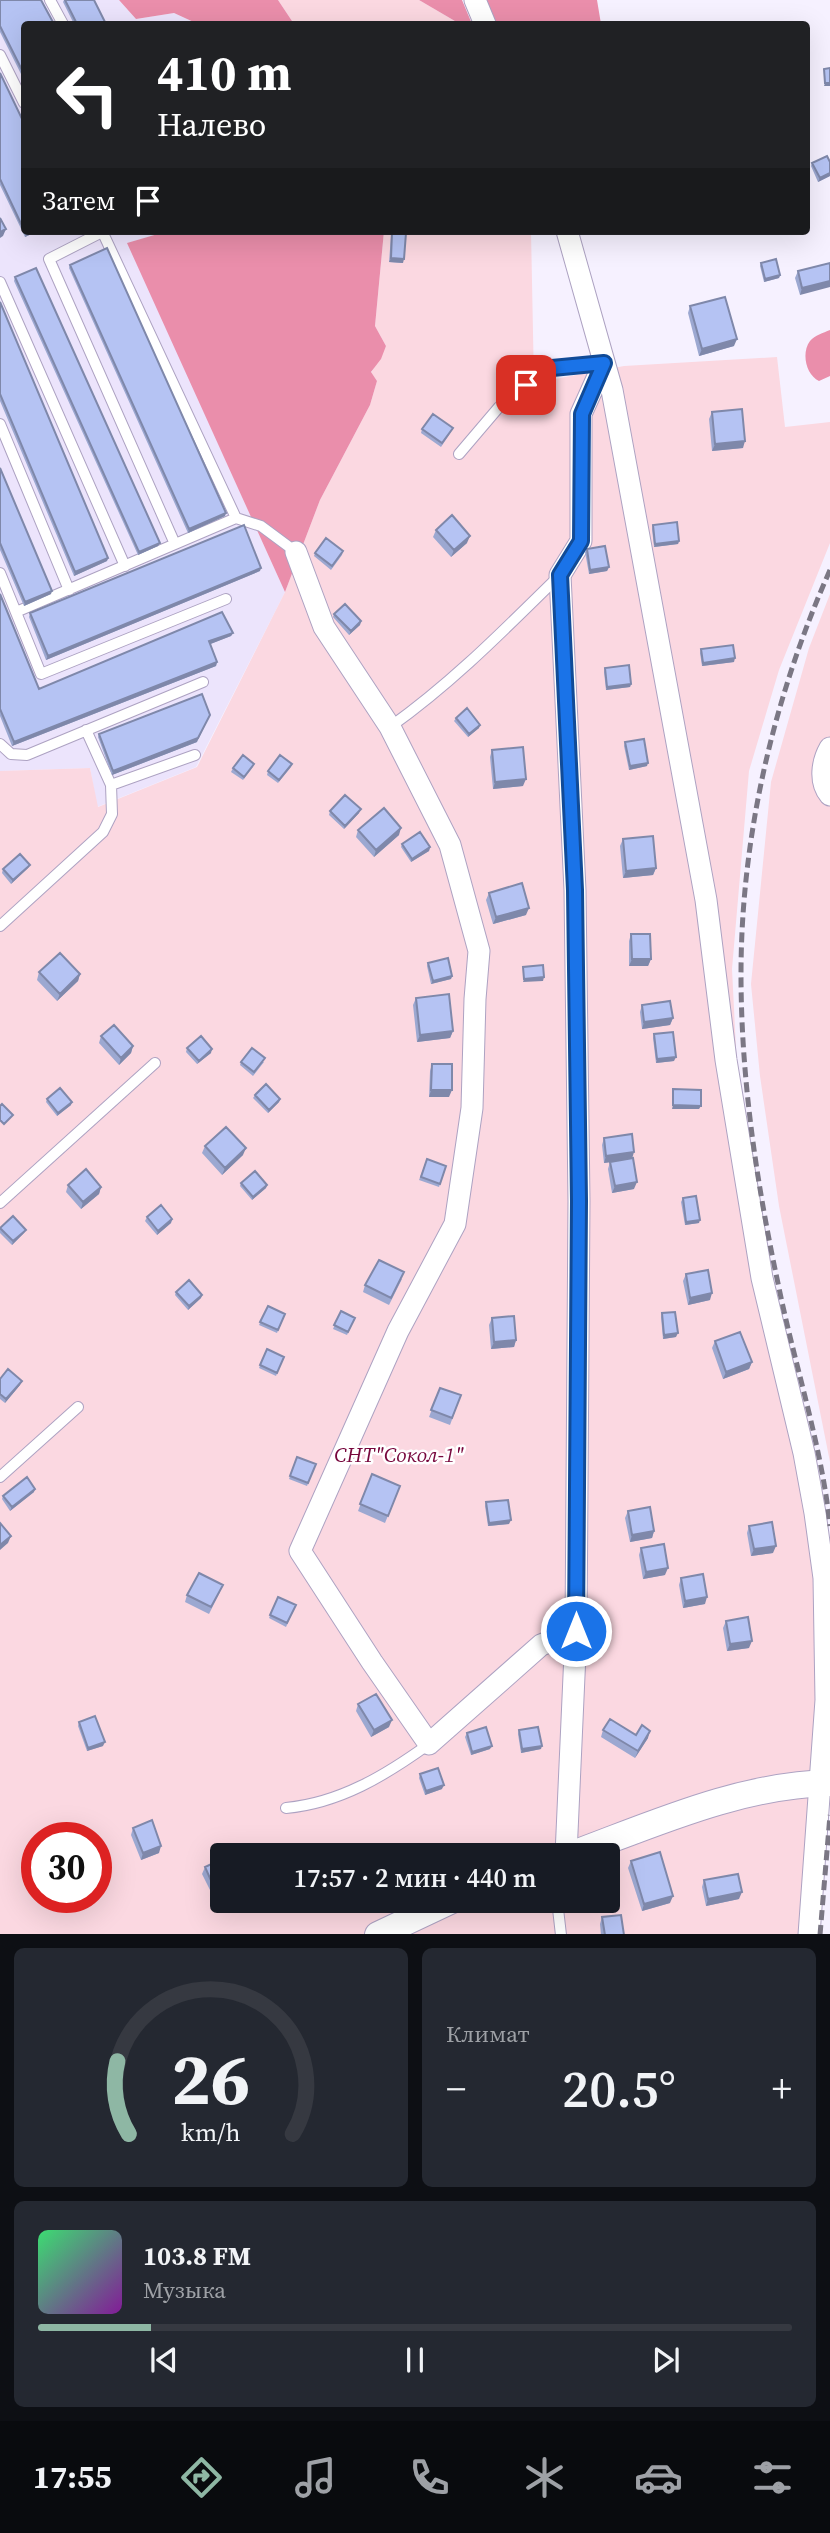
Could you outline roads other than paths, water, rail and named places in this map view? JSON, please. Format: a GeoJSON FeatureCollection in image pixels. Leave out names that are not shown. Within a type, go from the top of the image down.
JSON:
{"type":"FeatureCollection","features":[{"type":"Feature","properties":{"kind":"street"},"geometry":{"type":"LineString","coordinates":[[475,0],[484,21]]}},
{"type":"Feature","properties":{"kind":"street"},"geometry":{"type":"LineString","coordinates":[[568,235],[612,390],[703,886],[726,1060],[762,1278],[804,1453],[815,1513],[824,1578],[826,1700],[825,1783],[810,1934]]}},
{"type":"Feature","properties":{"kind":"street"},"geometry":{"type":"LineString","coordinates":[[568,1843],[576,1631],[579,1201],[575,890],[560,575],[581,541],[582,414],[604,363]]}},
{"type":"Feature","properties":{"kind":"street"},"geometry":{"type":"LineString","coordinates":[[296,552],[324,627],[390,727],[450,845],[479,951],[472,1108],[455,1224],[398,1331],[300,1551],[429,1744],[541,1645],[576,1631]]}},
{"type":"Feature","properties":{"kind":"street"},"geometry":{"type":"LineString","coordinates":[[830,748],[822,772],[825,789],[830,795]]}},
{"type":"Feature","properties":{"kind":"street"},"geometry":{"type":"LineString","coordinates":[[601,1843],[672,1817],[761,1790],[825,1783]]}},
{"type":"Feature","properties":{"kind":"street"},"geometry":{"type":"LineString","coordinates":[[378,1934],[424,1913]]}},
{"type":"Feature","properties":{"kind":"lane"},"geometry":{"type":"LineString","coordinates":[[53,1],[61,21]]}},
{"type":"Feature","properties":{"kind":"lane"},"geometry":{"type":"LineString","coordinates":[[0,55],[21,97]]}},
{"type":"Feature","properties":{"kind":"lane"},"geometry":{"type":"LineString","coordinates":[[95,235],[49,259],[175,544]]}},
{"type":"Feature","properties":{"kind":"lane"},"geometry":{"type":"LineString","coordinates":[[105,235],[236,518]]}},
{"type":"Feature","properties":{"kind":"lane"},"geometry":{"type":"LineString","coordinates":[[0,282],[125,566]]}},
{"type":"Feature","properties":{"kind":"lane"},"geometry":{"type":"LineString","coordinates":[[459,454],[499,407],[552,368],[604,363]]}},
{"type":"Feature","properties":{"kind":"lane"},"geometry":{"type":"LineString","coordinates":[[0,424],[69,590]]}},
{"type":"Feature","properties":{"kind":"lane"},"geometry":{"type":"LineString","coordinates":[[16,612],[236,518],[261,526],[296,552]]}},
{"type":"Feature","properties":{"kind":"lane"},"geometry":{"type":"LineString","coordinates":[[0,573],[41,674],[226,599]]}},
{"type":"Feature","properties":{"kind":"lane"},"geometry":{"type":"LineString","coordinates":[[390,727],[432,697],[560,575]]}},
{"type":"Feature","properties":{"kind":"lane"},"geometry":{"type":"LineString","coordinates":[[0,744],[11,754],[27,755],[203,682]]}},
{"type":"Feature","properties":{"kind":"lane"},"geometry":{"type":"LineString","coordinates":[[0,926],[103,832],[112,814],[111,785],[86,730]]}},
{"type":"Feature","properties":{"kind":"lane"},"geometry":{"type":"LineString","coordinates":[[111,785],[195,755]]}},
{"type":"Feature","properties":{"kind":"lane"},"geometry":{"type":"LineString","coordinates":[[0,1203],[155,1063]]}},
{"type":"Feature","properties":{"kind":"lane"},"geometry":{"type":"LineString","coordinates":[[0,1477],[78,1407]]}},
{"type":"Feature","properties":{"kind":"lane"},"geometry":{"type":"LineString","coordinates":[[286,1808],[309,1806],[352,1790],[391,1771],[429,1744]]}},
{"type":"Feature","properties":{"kind":"lane"},"geometry":{"type":"LineString","coordinates":[[559,1913],[561,1934]]}},
{"type":"Feature","properties":{"kind":"railway"},"geometry":{"type":"LineString","coordinates":[[830,570],[792,667],[764,768],[747,870],[741,974],[747,1093],[757,1172],[785,1317],[821,1466],[830,1526]]}},
{"type":"Feature","properties":{"kind":"railway"},"geometry":{"type":"LineString","coordinates":[[820,1934],[830,1815]]}},
{"type":"Feature","properties":{"kind":"park label","name":"СНТ\"Сокол-1\""},"geometry":{"type":"Point","coordinates":[399,1455]}}]}
